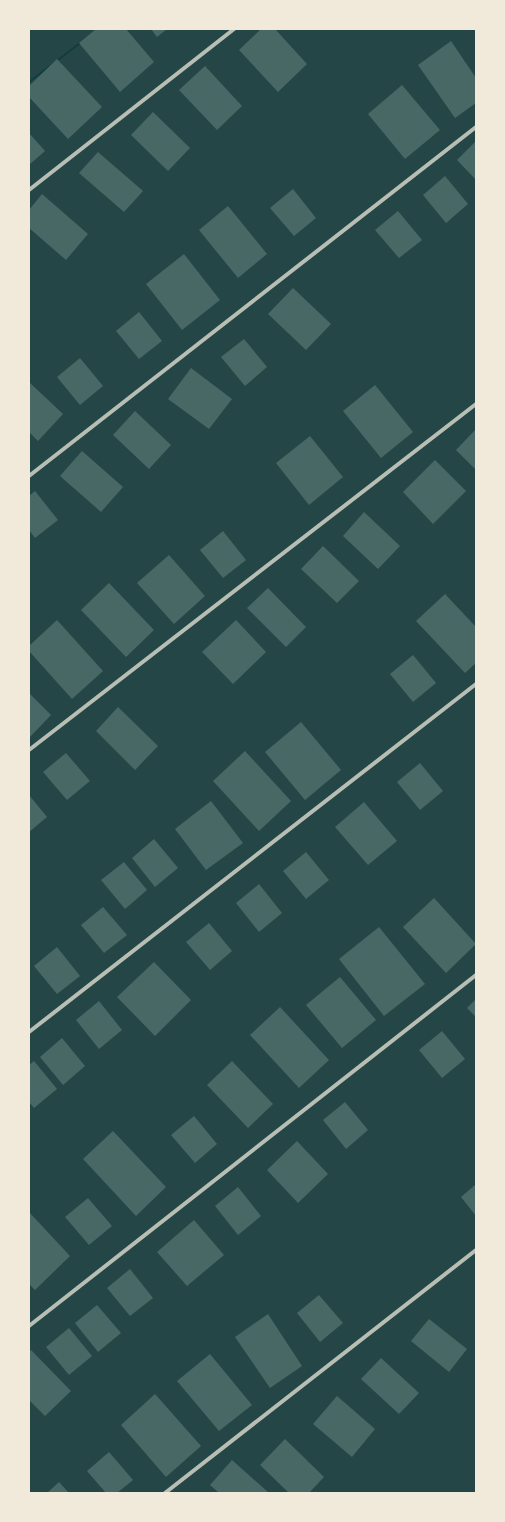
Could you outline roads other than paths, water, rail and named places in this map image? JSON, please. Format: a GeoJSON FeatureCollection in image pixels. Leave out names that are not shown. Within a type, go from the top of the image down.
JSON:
{"type":"FeatureCollection","features":[{"type":"Feature","properties":{"kind":"lane"},"geometry":{"type":"LineString","coordinates":[[29,190],[234,29]]}},
{"type":"Feature","properties":{"kind":"lane"},"geometry":{"type":"LineString","coordinates":[[29,476],[476,126]]}},
{"type":"Feature","properties":{"kind":"lane"},"geometry":{"type":"LineString","coordinates":[[29,750],[476,404]]}},
{"type":"Feature","properties":{"kind":"lane"},"geometry":{"type":"LineString","coordinates":[[29,1032],[476,684]]}},
{"type":"Feature","properties":{"kind":"lane"},"geometry":{"type":"LineString","coordinates":[[29,1326],[476,975]]}},
{"type":"Feature","properties":{"kind":"lane"},"geometry":{"type":"LineString","coordinates":[[165,1493],[476,1250]]}}]}
